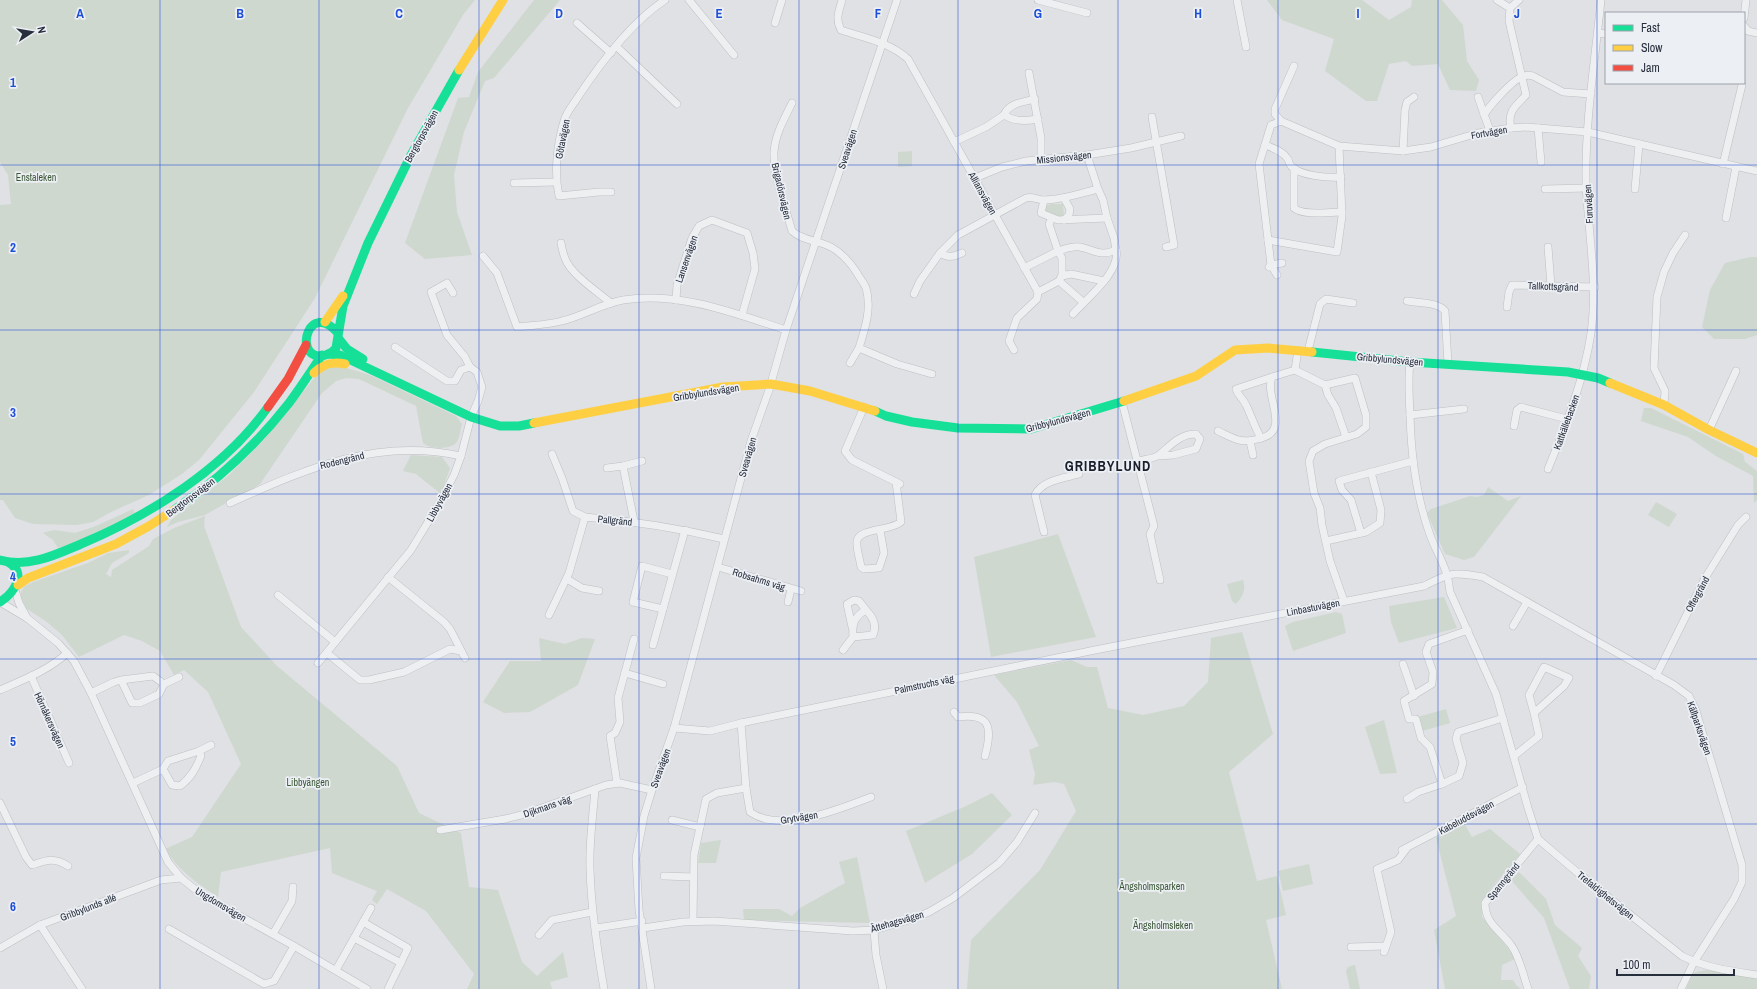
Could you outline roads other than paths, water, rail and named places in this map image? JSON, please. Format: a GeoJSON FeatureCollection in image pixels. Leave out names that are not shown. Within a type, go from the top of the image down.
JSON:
{"type":"FeatureCollection","features":[{"type":"Feature","properties":{"kind":"street","name":"Bergtorpsvägen"},"geometry":{"type":"LineString","coordinates":[[0,602],[7,598],[28,578],[116,544],[149,526],[184,503],[243,455],[289,403],[325,355],[336,348],[344,306],[353,279],[371,235],[401,172],[480,34],[503,0]]}},
{"type":"Feature","properties":{"kind":"street","name":"Götavägen"},"geometry":{"type":"LineString","coordinates":[[556,182],[558,154],[564,119],[611,53],[648,11],[665,0]]}},
{"type":"Feature","properties":{"kind":"street"},"geometry":{"type":"LineString","coordinates":[[689,0],[734,55]]}},
{"type":"Feature","properties":{"kind":"street"},"geometry":{"type":"LineString","coordinates":[[774,24],[782,0]]}},
{"type":"Feature","properties":{"kind":"street","name":"Alliansvägen"},"geometry":{"type":"LineString","coordinates":[[842,0],[838,16],[838,24],[841,30],[883,43],[900,52],[908,59],[1038,292]]}},
{"type":"Feature","properties":{"kind":"street","name":"Sveavägen"},"geometry":{"type":"LineString","coordinates":[[650,989],[639,910],[636,858],[644,816],[674,728],[751,441],[786,330],[897,0]]}},
{"type":"Feature","properties":{"kind":"street"},"geometry":{"type":"LineString","coordinates":[[1038,0],[1087,13]]}},
{"type":"Feature","properties":{"kind":"street"},"geometry":{"type":"LineString","coordinates":[[1237,0],[1246,47]]}},
{"type":"Feature","properties":{"kind":"street"},"geometry":{"type":"LineString","coordinates":[[1497,0],[1510,8]]}},
{"type":"Feature","properties":{"kind":"street"},"geometry":{"type":"LineString","coordinates":[[1510,128],[1510,112],[1526,94],[1509,21],[1510,8],[1519,0]]}},
{"type":"Feature","properties":{"kind":"street","name":"Furuvägen"},"geometry":{"type":"LineString","coordinates":[[1582,375],[1591,333],[1595,287],[1587,188],[1588,132],[1601,0]]}},
{"type":"Feature","properties":{"kind":"street"},"geometry":{"type":"LineString","coordinates":[[1745,12],[1746,0]]}},
{"type":"Feature","properties":{"kind":"street"},"geometry":{"type":"LineString","coordinates":[[577,24],[611,53]]}},
{"type":"Feature","properties":{"kind":"street"},"geometry":{"type":"LineString","coordinates":[[1745,27],[1748,31],[1757,33]]}},
{"type":"Feature","properties":{"kind":"street"},"geometry":{"type":"LineString","coordinates":[[1598,33],[1605,34]]}},
{"type":"Feature","properties":{"kind":"street"},"geometry":{"type":"LineString","coordinates":[[617,47],[677,104]]}},
{"type":"Feature","properties":{"kind":"street"},"geometry":{"type":"LineString","coordinates":[[1277,275],[1269,266],[1268,240],[1259,164],[1271,125],[1281,121],[1275,114],[1275,109],[1294,66]]}},
{"type":"Feature","properties":{"kind":"street"},"geometry":{"type":"LineString","coordinates":[[1029,73],[1041,138],[1041,160]]}},
{"type":"Feature","properties":{"kind":"street"},"geometry":{"type":"LineString","coordinates":[[1484,115],[1489,106],[1522,76],[1533,76],[1563,92],[1591,94]]}},
{"type":"Feature","properties":{"kind":"street"},"geometry":{"type":"LineString","coordinates":[[1723,164],[1742,85]]}},
{"type":"Feature","properties":{"kind":"street"},"geometry":{"type":"LineString","coordinates":[[1403,151],[1406,102],[1414,97]]}},
{"type":"Feature","properties":{"kind":"street"},"geometry":{"type":"LineString","coordinates":[[1478,97],[1490,131]]}},
{"type":"Feature","properties":{"kind":"street"},"geometry":{"type":"LineString","coordinates":[[954,142],[986,127],[1004,115],[1007,109],[1013,105],[1035,99]]}},
{"type":"Feature","properties":{"kind":"street","name":"Brigadörsvägen"},"geometry":{"type":"LineString","coordinates":[[792,103],[779,130],[774,153],[776,170],[792,231],[799,238],[817,240],[832,247],[852,266],[866,288],[868,311],[866,328],[859,348],[850,363]]}},
{"type":"Feature","properties":{"kind":"street"},"geometry":{"type":"LineString","coordinates":[[1004,115],[1012,120],[1029,121],[1038,118]]}},
{"type":"Feature","properties":{"kind":"street"},"geometry":{"type":"LineString","coordinates":[[1152,117],[1156,135],[1155,142],[1174,245],[1166,247]]}},
{"type":"Feature","properties":{"kind":"street","name":"Fortvägen"},"geometry":{"type":"LineString","coordinates":[[1281,121],[1339,146],[1403,151],[1431,147],[1478,133],[1510,128],[1538,128],[1588,132],[1736,167],[1756,169]]}},
{"type":"Feature","properties":{"kind":"street"},"geometry":{"type":"LineString","coordinates":[[1538,128],[1541,162]]}},
{"type":"Feature","properties":{"kind":"street","name":"Missionsvägen"},"geometry":{"type":"LineString","coordinates":[[975,178],[1002,167],[1026,161],[1087,155],[1181,136]]}},
{"type":"Feature","properties":{"kind":"street"},"geometry":{"type":"LineString","coordinates":[[1635,188],[1639,144]]}},
{"type":"Feature","properties":{"kind":"street"},"geometry":{"type":"LineString","coordinates":[[1265,145],[1277,150],[1286,157],[1294,168],[1318,176],[1340,177]]}},
{"type":"Feature","properties":{"kind":"street"},"geometry":{"type":"LineString","coordinates":[[1268,240],[1336,252],[1342,212],[1339,146]]}},
{"type":"Feature","properties":{"kind":"street"},"geometry":{"type":"LineString","coordinates":[[1073,314],[1104,281],[1117,256],[1114,238],[1103,200],[1087,155]]}},
{"type":"Feature","properties":{"kind":"street"},"geometry":{"type":"LineString","coordinates":[[1726,218],[1736,167]]}},
{"type":"Feature","properties":{"kind":"street"},"geometry":{"type":"LineString","coordinates":[[1294,168],[1294,208],[1297,211],[1342,212]]}},
{"type":"Feature","properties":{"kind":"street"},"geometry":{"type":"LineString","coordinates":[[514,183],[556,182],[559,196],[611,192]]}},
{"type":"Feature","properties":{"kind":"street"},"geometry":{"type":"LineString","coordinates":[[1545,189],[1587,188]]}},
{"type":"Feature","properties":{"kind":"street"},"geometry":{"type":"LineString","coordinates":[[914,294],[920,281],[940,253],[958,235],[1026,198],[1032,197],[1044,200],[1064,198],[1098,189]]}},
{"type":"Feature","properties":{"kind":"street"},"geometry":{"type":"LineString","coordinates":[[1064,198],[1070,209],[1069,215],[1064,220]]}},
{"type":"Feature","properties":{"kind":"street"},"geometry":{"type":"LineString","coordinates":[[1044,200],[1042,213],[1052,218],[1064,220],[1107,218]]}},
{"type":"Feature","properties":{"kind":"street"},"geometry":{"type":"LineString","coordinates":[[1052,218],[1049,224],[1058,251],[1062,258],[1061,278],[1083,302]]}},
{"type":"Feature","properties":{"kind":"street","name":"Lansenvägen"},"geometry":{"type":"LineString","coordinates":[[676,300],[677,285],[692,238],[699,226],[712,220],[746,233],[753,253],[755,269],[742,315]]}},
{"type":"Feature","properties":{"kind":"street"},"geometry":{"type":"LineString","coordinates":[[1664,405],[1665,391],[1654,368],[1657,297],[1664,272],[1673,253],[1685,235]]}},
{"type":"Feature","properties":{"kind":"street"},"geometry":{"type":"LineString","coordinates":[[561,243],[568,265],[611,303]]}},
{"type":"Feature","properties":{"kind":"street"},"geometry":{"type":"LineString","coordinates":[[1024,268],[1058,251],[1068,248],[1079,247],[1108,254],[1116,250]]}},
{"type":"Feature","properties":{"kind":"street"},"geometry":{"type":"LineString","coordinates":[[1548,248],[1551,286]]}},
{"type":"Feature","properties":{"kind":"street"},"geometry":{"type":"LineString","coordinates":[[940,253],[945,256],[952,257],[962,253]]}},
{"type":"Feature","properties":{"kind":"street"},"geometry":{"type":"LineString","coordinates":[[484,256],[497,273],[517,327],[562,321],[611,303],[643,298],[676,300],[742,315],[786,330]]}},
{"type":"Feature","properties":{"kind":"street"},"geometry":{"type":"LineString","coordinates":[[1269,266],[1282,263]]}},
{"type":"Feature","properties":{"kind":"street"},"geometry":{"type":"LineString","coordinates":[[1014,350],[1008,341],[1017,318],[1037,299],[1038,292],[1061,278],[1071,274],[1104,281]]}},
{"type":"Feature","properties":{"kind":"street","name":"Bergtorpsvägen"},"geometry":{"type":"LineString","coordinates":[[4,561],[22,564],[56,554],[90,541],[125,524],[159,504],[198,477],[232,446],[264,413],[289,377],[306,345],[305,338],[309,329],[314,324],[325,322],[332,314],[353,279]]}},
{"type":"Feature","properties":{"kind":"street","name":"Libbyvägen"},"geometry":{"type":"LineString","coordinates":[[318,663],[411,550],[439,504],[454,475],[461,456],[471,417],[482,387],[477,372],[470,367],[465,357],[447,335],[431,292],[447,283],[453,293]]}},
{"type":"Feature","properties":{"kind":"street","name":"Tallkottsgränd"},"geometry":{"type":"LineString","coordinates":[[1507,306],[1508,292],[1512,285],[1595,287]]}},
{"type":"Feature","properties":{"kind":"street"},"geometry":{"type":"LineString","coordinates":[[1308,351],[1322,301],[1326,299],[1353,304]]}},
{"type":"Feature","properties":{"kind":"street"},"geometry":{"type":"LineString","coordinates":[[1407,301],[1442,307],[1445,311],[1448,364]]}},
{"type":"Feature","properties":{"kind":"street"},"geometry":{"type":"LineString","coordinates":[[325,322],[335,328],[339,336]]}},
{"type":"Feature","properties":{"kind":"street","name":"Gribbylundsvägen"},"geometry":{"type":"LineString","coordinates":[[339,336],[347,349],[374,365],[389,378]]}},
{"type":"Feature","properties":{"kind":"street"},"geometry":{"type":"LineString","coordinates":[[306,345],[309,351],[314,354],[325,355]]}},
{"type":"Feature","properties":{"kind":"street"},"geometry":{"type":"LineString","coordinates":[[395,346],[447,381],[455,381],[461,370],[470,367]]}},
{"type":"Feature","properties":{"kind":"street"},"geometry":{"type":"LineString","coordinates":[[859,348],[897,364],[932,374]]}},
{"type":"Feature","properties":{"kind":"street","name":"Gribbylundsvägen"},"geometry":{"type":"LineString","coordinates":[[325,355],[340,355],[471,417],[500,426],[519,426],[722,387],[770,384],[810,391],[864,407],[886,416],[912,422],[958,428],[1014,430],[1031,429],[1122,402],[1196,376],[1235,350],[1268,348],[1298,350],[1410,362],[1568,372],[1598,378],[1664,405],[1709,430],[1757,453]]}},
{"type":"Feature","properties":{"kind":"street"},"geometry":{"type":"LineString","coordinates":[[1295,370],[1298,350]]}},
{"type":"Feature","properties":{"kind":"street"},"geometry":{"type":"LineString","coordinates":[[289,403],[323,364],[338,362],[377,376],[389,378]]}},
{"type":"Feature","properties":{"kind":"street"},"geometry":{"type":"LineString","coordinates":[[1410,362],[1408,378],[1413,461],[1430,534],[1448,574],[1450,592],[1496,694],[1538,839]]}},
{"type":"Feature","properties":{"kind":"street"},"geometry":{"type":"LineString","coordinates":[[1261,438],[1253,426],[1245,403],[1238,396],[1236,389],[1295,370],[1325,385],[1355,378],[1366,415],[1366,427],[1357,434],[1325,444],[1313,451],[1309,461],[1314,493],[1320,508],[1330,561],[1344,601]]}},
{"type":"Feature","properties":{"kind":"street"},"geometry":{"type":"LineString","coordinates":[[1709,430],[1736,370]]}},
{"type":"Feature","properties":{"kind":"street","name":"Kattkällebacken"},"geometry":{"type":"LineString","coordinates":[[1548,469],[1582,375]]}},
{"type":"Feature","properties":{"kind":"street"},"geometry":{"type":"LineString","coordinates":[[1218,431],[1242,442],[1268,436],[1276,428],[1276,416],[1269,384],[1272,377]]}},
{"type":"Feature","properties":{"kind":"street"},"geometry":{"type":"LineString","coordinates":[[1325,385],[1328,395],[1336,408],[1346,437]]}},
{"type":"Feature","properties":{"kind":"street"},"geometry":{"type":"LineString","coordinates":[[1122,402],[1154,526],[1150,534],[1160,580]]}},
{"type":"Feature","properties":{"kind":"street"},"geometry":{"type":"LineString","coordinates":[[864,407],[845,451],[852,460],[898,483],[901,522],[896,526],[863,533],[859,537],[857,542],[861,567],[864,569],[879,568],[884,553],[880,530]]}},
{"type":"Feature","properties":{"kind":"street"},"geometry":{"type":"LineString","coordinates":[[1514,426],[1517,410],[1521,407],[1567,419]]}},
{"type":"Feature","properties":{"kind":"street"},"geometry":{"type":"LineString","coordinates":[[1410,415],[1464,409]]}},
{"type":"Feature","properties":{"kind":"street"},"geometry":{"type":"LineString","coordinates":[[1138,461],[1158,456],[1173,455],[1196,449],[1200,439],[1196,434],[1182,436],[1158,456]]}},
{"type":"Feature","properties":{"kind":"street"},"geometry":{"type":"LineString","coordinates":[[1250,441],[1253,455]]}},
{"type":"Feature","properties":{"kind":"street","name":"Rodengränd"},"geometry":{"type":"LineString","coordinates":[[230,503],[288,477],[338,460],[408,450],[440,451],[461,456]]}},
{"type":"Feature","properties":{"kind":"street"},"geometry":{"type":"LineString","coordinates":[[552,454],[573,511],[585,517]]}},
{"type":"Feature","properties":{"kind":"street"},"geometry":{"type":"LineString","coordinates":[[607,468],[642,461]]}},
{"type":"Feature","properties":{"kind":"street"},"geometry":{"type":"LineString","coordinates":[[1361,533],[1351,500],[1342,490],[1339,481],[1413,461]]}},
{"type":"Feature","properties":{"kind":"street"},"geometry":{"type":"LineString","coordinates":[[623,466],[634,521]]}},
{"type":"Feature","properties":{"kind":"street"},"geometry":{"type":"LineString","coordinates":[[1326,541],[1361,533],[1380,524],[1381,510],[1372,472]]}},
{"type":"Feature","properties":{"kind":"street"},"geometry":{"type":"LineString","coordinates":[[1044,532],[1035,495],[1037,491],[1042,485],[1079,474]]}},
{"type":"Feature","properties":{"kind":"street","name":"Pallgränd"},"geometry":{"type":"LineString","coordinates":[[549,615],[567,578],[585,517],[634,521],[724,539]]}},
{"type":"Feature","properties":{"kind":"street","name":"Offergränd"},"geometry":{"type":"LineString","coordinates":[[1656,676],[1705,578],[1738,525],[1746,517]]}},
{"type":"Feature","properties":{"kind":"street"},"geometry":{"type":"LineString","coordinates":[[653,645],[685,530]]}},
{"type":"Feature","properties":{"kind":"street"},"geometry":{"type":"LineString","coordinates":[[4,561],[15,568],[18,576],[16,588]]}},
{"type":"Feature","properties":{"kind":"street"},"geometry":{"type":"LineString","coordinates":[[663,609],[633,602],[642,566],[672,574]]}},
{"type":"Feature","properties":{"kind":"street","name":"Robsahms väg"},"geometry":{"type":"LineString","coordinates":[[718,567],[801,591]]}},
{"type":"Feature","properties":{"kind":"street","name":"Linbastuvägen"},"geometry":{"type":"LineString","coordinates":[[1175,635],[1424,586],[1448,574]]}},
{"type":"Feature","properties":{"kind":"street","name":"Källparksvägen"},"geometry":{"type":"LineString","coordinates":[[1448,574],[1483,577],[1674,685],[1689,696],[1696,711],[1742,865],[1742,882],[1734,899],[1694,962],[1681,989]]}},
{"type":"Feature","properties":{"kind":"street"},"geometry":{"type":"LineString","coordinates":[[388,577],[444,622],[450,629],[465,658]]}},
{"type":"Feature","properties":{"kind":"street"},"geometry":{"type":"LineString","coordinates":[[567,578],[582,588],[599,591]]}},
{"type":"Feature","properties":{"kind":"street","name":"Ungdomsvägen"},"geometry":{"type":"LineString","coordinates":[[16,588],[19,604],[27,618]]}},
{"type":"Feature","properties":{"kind":"street"},"geometry":{"type":"LineString","coordinates":[[788,602],[791,588]]}},
{"type":"Feature","properties":{"kind":"street"},"geometry":{"type":"LineString","coordinates":[[278,595],[335,642]]}},
{"type":"Feature","properties":{"kind":"street"},"geometry":{"type":"LineString","coordinates":[[853,628],[847,604],[854,600],[859,601],[872,616],[876,630],[873,635],[853,637]]}},
{"type":"Feature","properties":{"kind":"street","name":"Ungdomsvägen"},"geometry":{"type":"LineString","coordinates":[[0,602],[27,618],[58,643],[74,661],[91,693],[168,862],[181,878],[202,896],[273,934],[367,989]]}},
{"type":"Feature","properties":{"kind":"street"},"geometry":{"type":"LineString","coordinates":[[1513,626],[1527,602]]}},
{"type":"Feature","properties":{"kind":"street"},"geometry":{"type":"LineString","coordinates":[[843,650],[853,637],[853,622],[859,613],[866,610]]}},
{"type":"Feature","properties":{"kind":"street"},"geometry":{"type":"LineString","coordinates":[[1442,784],[1430,748],[1422,738],[1416,719],[1410,719],[1404,701],[1432,684],[1433,672],[1426,652],[1428,644],[1468,630]]}},
{"type":"Feature","properties":{"kind":"street","name":"Palmstruchs väg"},"geometry":{"type":"LineString","coordinates":[[674,728],[710,731],[740,723],[1175,635]]}},
{"type":"Feature","properties":{"kind":"street"},"geometry":{"type":"LineString","coordinates":[[617,783],[610,736],[615,733],[620,722],[618,698],[634,639]]}},
{"type":"Feature","properties":{"kind":"street"},"geometry":{"type":"LineString","coordinates":[[327,653],[360,680],[369,680],[404,672],[419,666],[450,649],[461,651]]}},
{"type":"Feature","properties":{"kind":"street"},"geometry":{"type":"LineString","coordinates":[[0,690],[31,676],[60,659],[67,653]]}},
{"type":"Feature","properties":{"kind":"street"},"geometry":{"type":"LineString","coordinates":[[1403,664],[1414,696]]}},
{"type":"Feature","properties":{"kind":"street"},"geometry":{"type":"LineString","coordinates":[[1514,756],[1538,736],[1529,696],[1544,667],[1569,678],[1564,686],[1534,713]]}},
{"type":"Feature","properties":{"kind":"street"},"geometry":{"type":"LineString","coordinates":[[625,673],[663,684]]}},
{"type":"Feature","properties":{"kind":"street","name":"Hörnåkersvägen"},"geometry":{"type":"LineString","coordinates":[[31,676],[69,763]]}},
{"type":"Feature","properties":{"kind":"street"},"geometry":{"type":"LineString","coordinates":[[91,693],[121,680],[153,676],[164,684]]}},
{"type":"Feature","properties":{"kind":"street"},"geometry":{"type":"LineString","coordinates":[[121,680],[132,703],[140,703],[159,694],[164,684],[179,677]]}},
{"type":"Feature","properties":{"kind":"street"},"geometry":{"type":"LineString","coordinates":[[954,712],[958,717],[971,715],[982,719],[988,728],[990,739],[985,756]]}},
{"type":"Feature","properties":{"kind":"street"},"geometry":{"type":"LineString","coordinates":[[1407,799],[1418,792],[1442,784],[1459,776],[1463,763],[1456,739],[1458,732],[1503,718]]}},
{"type":"Feature","properties":{"kind":"street","name":"Grytvägen"},"geometry":{"type":"LineString","coordinates":[[740,723],[746,788],[750,812],[758,817],[774,821],[808,818],[837,810],[871,797]]}},
{"type":"Feature","properties":{"kind":"street"},"geometry":{"type":"LineString","coordinates":[[133,783],[163,769],[168,761],[211,745]]}},
{"type":"Feature","properties":{"kind":"street"},"geometry":{"type":"LineString","coordinates":[[163,769],[172,785],[180,786],[188,780],[197,766],[201,756],[198,750]]}},
{"type":"Feature","properties":{"kind":"street","name":"Dijkmans väg"},"geometry":{"type":"LineString","coordinates":[[440,830],[505,819],[525,814],[606,785],[617,783],[652,790]]}},
{"type":"Feature","properties":{"kind":"street","name":"Kabeluddsvägen"},"geometry":{"type":"LineString","coordinates":[[1351,947],[1385,949],[1391,932],[1377,869],[1398,860],[1405,848],[1522,787]]}},
{"type":"Feature","properties":{"kind":"street"},"geometry":{"type":"LineString","coordinates":[[693,922],[694,855],[706,800],[718,793],[746,788]]}},
{"type":"Feature","properties":{"kind":"street"},"geometry":{"type":"LineString","coordinates":[[595,789],[591,830],[590,867],[592,912],[596,928],[604,989]]}},
{"type":"Feature","properties":{"kind":"street"},"geometry":{"type":"LineString","coordinates":[[0,803],[26,858],[32,865],[46,861],[59,860],[68,866]]}},
{"type":"Feature","properties":{"kind":"street","name":"Ättehagsvägen"},"geometry":{"type":"LineString","coordinates":[[642,925],[693,922],[757,923],[853,931],[874,930],[929,912],[953,898],[999,863],[1017,842],[1036,814]]}},
{"type":"Feature","properties":{"kind":"street"},"geometry":{"type":"LineString","coordinates":[[672,820],[700,827]]}},
{"type":"Feature","properties":{"kind":"street","name":"Trefaldighetsvägen"},"geometry":{"type":"LineString","coordinates":[[1538,839],[1682,956],[1694,962],[1719,969],[1757,975]]}},
{"type":"Feature","properties":{"kind":"street","name":"Spanngränd"},"geometry":{"type":"LineString","coordinates":[[1528,989],[1520,961],[1511,945],[1490,922],[1485,913],[1485,904],[1538,839]]}},
{"type":"Feature","properties":{"kind":"street"},"geometry":{"type":"LineString","coordinates":[[664,876],[693,877]]}},
{"type":"Feature","properties":{"kind":"street","name":"Gribbylunds allé"},"geometry":{"type":"LineString","coordinates":[[0,948],[40,925],[161,880],[181,878]]}},
{"type":"Feature","properties":{"kind":"street"},"geometry":{"type":"LineString","coordinates":[[273,934],[292,901],[293,887]]}},
{"type":"Feature","properties":{"kind":"street"},"geometry":{"type":"LineString","coordinates":[[336,970],[371,908]]}},
{"type":"Feature","properties":{"kind":"street"},"geometry":{"type":"LineString","coordinates":[[539,935],[552,920],[592,912]]}},
{"type":"Feature","properties":{"kind":"street"},"geometry":{"type":"LineString","coordinates":[[363,922],[408,948],[388,989]]}},
{"type":"Feature","properties":{"kind":"street"},"geometry":{"type":"LineString","coordinates":[[40,925],[82,989]]}},
{"type":"Feature","properties":{"kind":"street"},"geometry":{"type":"LineString","coordinates":[[596,928],[642,925]]}},
{"type":"Feature","properties":{"kind":"street"},"geometry":{"type":"LineString","coordinates":[[169,930],[264,984],[274,981],[294,946]]}},
{"type":"Feature","properties":{"kind":"street"},"geometry":{"type":"LineString","coordinates":[[874,930],[876,955],[883,989]]}},
{"type":"Feature","properties":{"kind":"street"},"geometry":{"type":"LineString","coordinates":[[354,938],[401,963]]}},
{"type":"Feature","properties":{"kind":"district","name":"GRIBBYLUND"},"geometry":{"type":"Point","coordinates":[1108,466]}},
{"type":"Feature","properties":{"kind":"park label","name":"Enstaleken"},"geometry":{"type":"Point","coordinates":[36,177]}},
{"type":"Feature","properties":{"kind":"park label","name":"Libbyängen"},"geometry":{"type":"Point","coordinates":[308,782]}},
{"type":"Feature","properties":{"kind":"park label","name":"Ängsholmsparken"},"geometry":{"type":"Point","coordinates":[1152,886]}},
{"type":"Feature","properties":{"kind":"park label","name":"Ängsholmsleken"},"geometry":{"type":"Point","coordinates":[1163,925]}}]}
